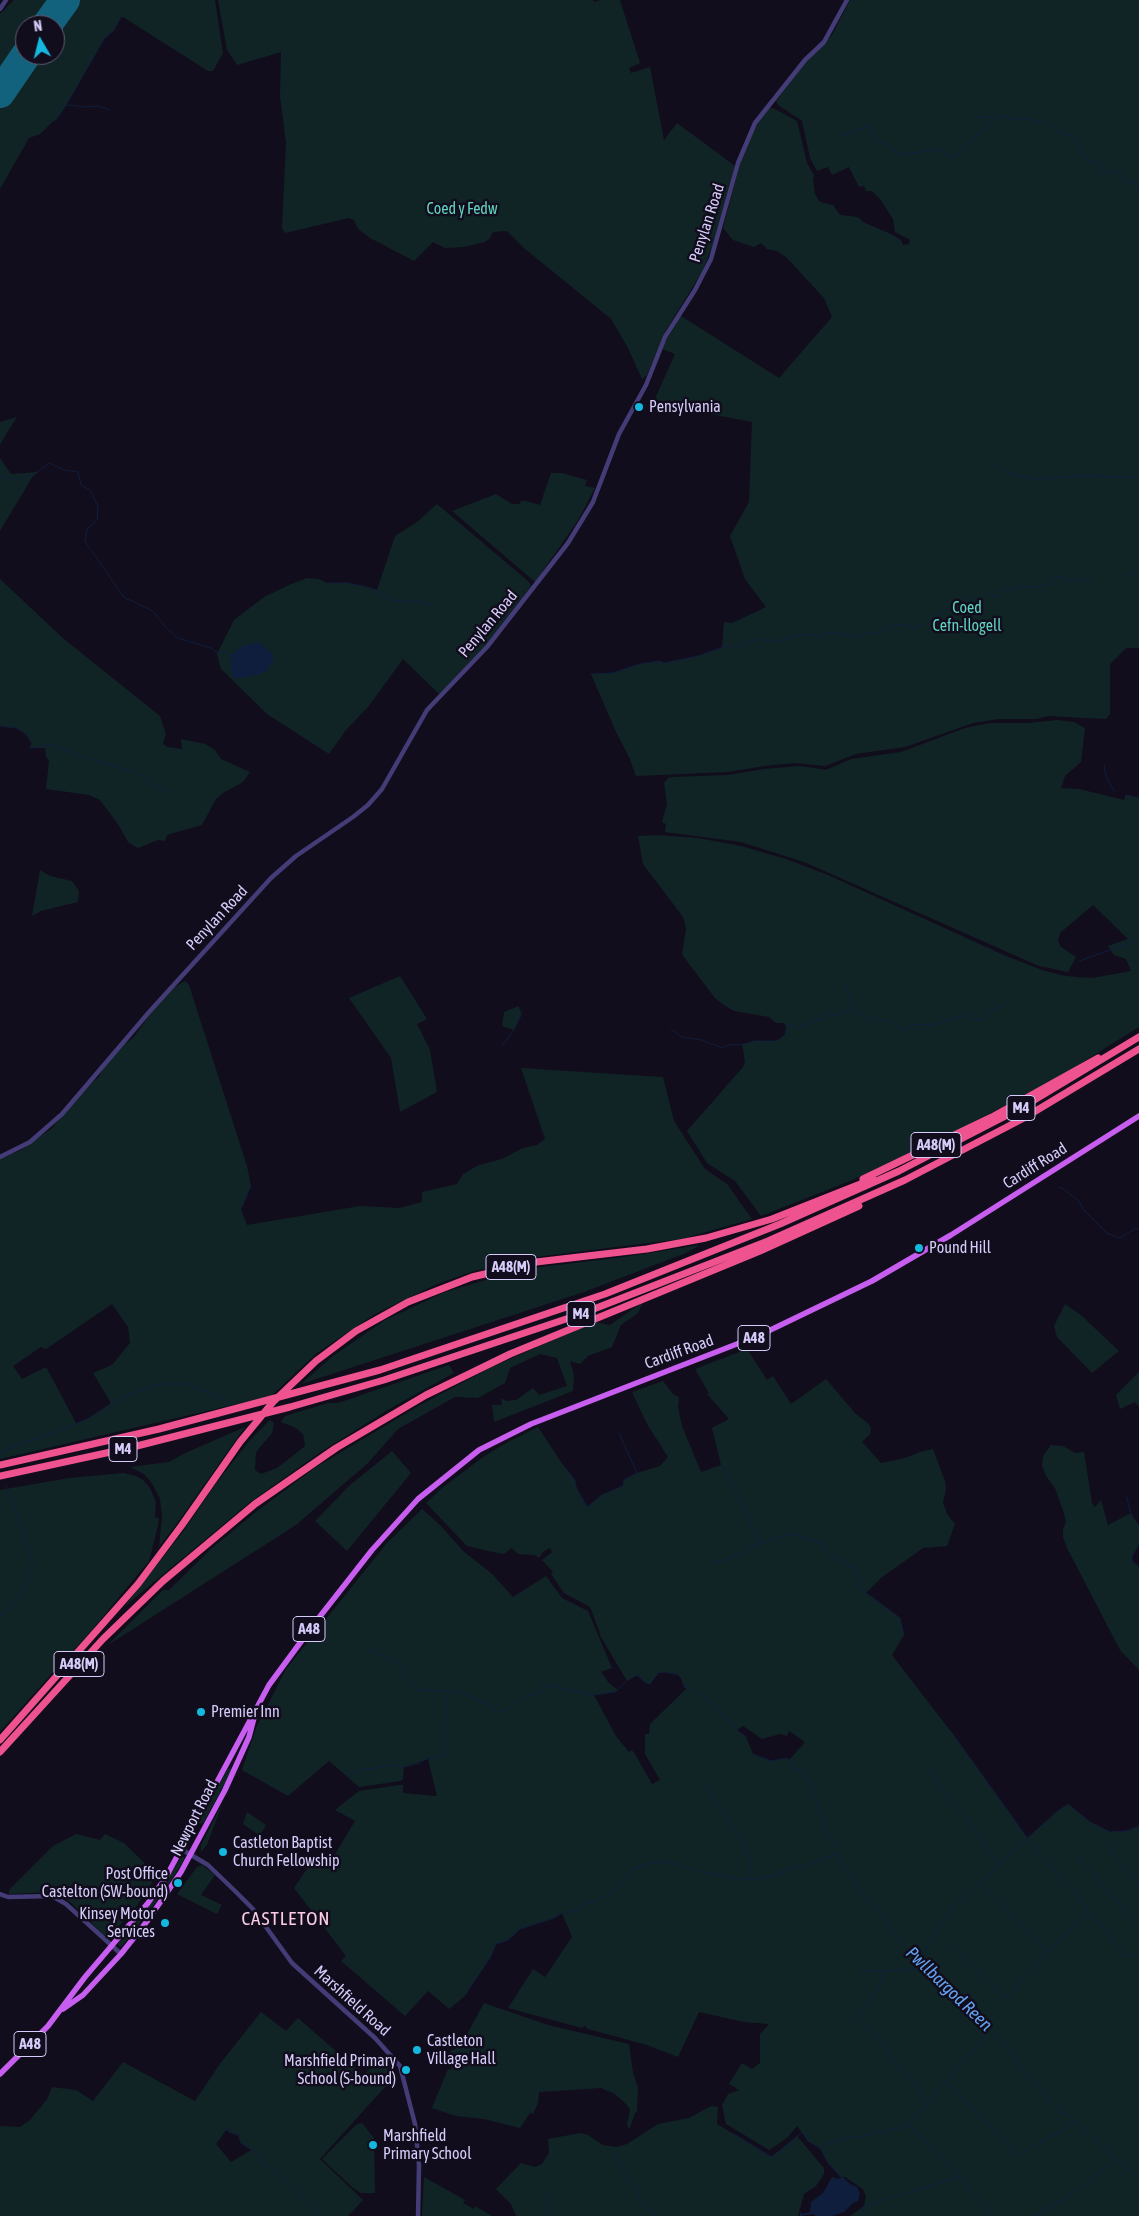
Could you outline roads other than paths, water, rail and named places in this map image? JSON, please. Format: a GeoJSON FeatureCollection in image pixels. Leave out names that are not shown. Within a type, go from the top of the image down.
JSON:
{"type":"FeatureCollection","features":[{"type":"Feature","properties":{"kind":"highway","name":"M4"},"geometry":{"type":"LineString","coordinates":[[0,1465],[159,1429],[380,1370],[540,1317],[634,1283],[780,1224],[899,1171],[1029,1104],[1139,1037]]}},
{"type":"Feature","properties":{"kind":"highway","name":"A48(M)"},"geometry":{"type":"LineString","coordinates":[[735,1230],[834,1191],[909,1158],[992,1117],[1089,1062],[1130,1043]]}},
{"type":"Feature","properties":{"kind":"highway","name":"M4"},"geometry":{"type":"LineString","coordinates":[[0,1476],[218,1426],[384,1380],[555,1323],[663,1283],[808,1224],[905,1180],[1024,1118],[1139,1049]]}},
{"type":"Feature","properties":{"kind":"highway","name":"A48(M)"},"geometry":{"type":"LineString","coordinates":[[0,1740],[138,1584],[249,1431],[273,1402],[310,1366],[343,1340],[386,1313],[426,1294],[472,1277],[536,1262],[669,1245],[735,1230],[772,1218],[863,1182],[899,1171]]}},
{"type":"Feature","properties":{"kind":"highway","name":"A48(M)"},"geometry":{"type":"LineString","coordinates":[[510,1354],[812,1228],[871,1201],[905,1180]]}},
{"type":"Feature","properties":{"kind":"highway","name":"A48(M)"},"geometry":{"type":"LineString","coordinates":[[0,1752],[64,1680],[129,1613],[197,1551],[255,1504],[314,1462],[380,1421],[441,1387],[633,1299],[663,1283]]}},
{"type":"Feature","properties":{"kind":"main road","name":"Cardiff Road"},"geometry":{"type":"LineString","coordinates":[[372,1550],[418,1500],[479,1450],[531,1424],[760,1335],[872,1281],[951,1235],[1139,1116]]}},
{"type":"Feature","properties":{"kind":"main road","name":"Newport Road"},"geometry":{"type":"LineString","coordinates":[[0,2074],[48,2026],[111,1945],[148,1903],[166,1877],[274,1678],[372,1550]]}},
{"type":"Feature","properties":{"kind":"main road","name":"Newport Road"},"geometry":{"type":"LineString","coordinates":[[59,2012],[83,1995],[121,1954],[176,1880],[203,1834],[249,1737],[255,1713]]}},
{"type":"Feature","properties":{"kind":"street"},"geometry":{"type":"LineString","coordinates":[[0,9],[6,0]]}},
{"type":"Feature","properties":{"kind":"street","name":"Penylan Road"},"geometry":{"type":"LineString","coordinates":[[0,1157],[30,1142],[62,1114],[198,956],[278,872],[296,856],[368,805],[382,789],[428,710],[487,647],[568,543],[592,502],[619,434],[646,384],[665,337],[695,290],[711,259],[738,163],[755,123],[805,60],[824,42],[847,0]]}},
{"type":"Feature","properties":{"kind":"street","name":"Marshfield Road"},"geometry":{"type":"LineString","coordinates":[[181,1850],[191,1854],[208,1866],[235,1890],[253,1909],[292,1963],[375,2038],[400,2066],[415,2124],[419,2165],[418,2216]]}},
{"type":"Feature","properties":{"kind":"street"},"geometry":{"type":"LineString","coordinates":[[0,1894],[8,1897],[52,1896],[66,1904],[121,1954]]}},
{"type":"Feature","properties":{"kind":"water"},"geometry":{"type":"Polygon","coordinates":[[[258,642],[273,654],[273,661],[266,671],[260,674],[235,679],[232,675],[230,655],[243,646],[258,642]]]}},
{"type":"Feature","properties":{"kind":"water"},"geometry":{"type":"Polygon","coordinates":[[[832,2177],[837,2179],[843,2177],[850,2184],[857,2187],[860,2194],[858,2201],[853,2203],[844,2212],[832,2216],[816,2216],[813,2214],[800,2216],[800,2211],[802,2214],[810,2212],[811,2202],[823,2193],[832,2177]]]}},
{"type":"Feature","properties":{"kind":"waterway"},"geometry":{"type":"LineString","coordinates":[[55,121],[104,39],[114,30],[121,17]]}},
{"type":"Feature","properties":{"kind":"waterway"},"geometry":{"type":"LineString","coordinates":[[67,105],[98,106],[110,110]]}},
{"type":"Feature","properties":{"kind":"waterway"},"geometry":{"type":"LineString","coordinates":[[977,117],[990,117],[993,119],[1004,116],[1012,120],[1028,118],[1046,123],[1061,133],[1071,135],[1086,159],[1095,163],[1098,162],[1103,174],[1112,171],[1121,173],[1126,182],[1133,181],[1137,183],[1139,190]]}},
{"type":"Feature","properties":{"kind":"waterway"},"geometry":{"type":"LineString","coordinates":[[840,137],[867,127],[872,129],[876,140],[900,155],[939,149],[951,157],[961,153],[975,137],[987,128],[991,122],[989,118]]}},
{"type":"Feature","properties":{"kind":"waterway"},"geometry":{"type":"LineString","coordinates":[[0,474],[7,478],[23,478],[34,475],[49,463],[64,470],[78,472],[81,485],[91,491],[98,507],[97,520],[87,529],[85,541],[123,596],[127,600],[153,611],[167,629],[178,638],[211,648],[218,653],[225,652],[230,655]]}},
{"type":"Feature","properties":{"kind":"waterway"},"geometry":{"type":"LineString","coordinates":[[993,463],[1012,475],[1038,479],[1080,476],[1139,477]]}},
{"type":"Feature","properties":{"kind":"waterway"},"geometry":{"type":"LineString","coordinates":[[1128,575],[1131,572],[1139,577]]}},
{"type":"Feature","properties":{"kind":"waterway"},"geometry":{"type":"LineString","coordinates":[[926,622],[933,620],[936,615],[941,614],[951,606],[960,606],[961,602],[971,597],[977,602],[987,594],[998,597],[1005,588],[1009,590],[1022,586],[1038,588],[1045,584],[1050,586],[1057,578],[1064,577],[1067,580],[1092,580]]}},
{"type":"Feature","properties":{"kind":"waterway"},"geometry":{"type":"LineString","coordinates":[[327,583],[348,583],[372,588],[390,600],[414,601],[433,605]]}},
{"type":"Feature","properties":{"kind":"waterway"},"geometry":{"type":"LineString","coordinates":[[591,674],[613,673],[640,664],[659,661],[664,663],[698,656],[726,646],[744,646],[749,641],[763,639],[772,642],[778,639],[783,641],[796,635],[815,634],[818,637],[824,633],[841,633],[851,637],[883,631],[891,626],[906,624],[912,628],[923,624]]}},
{"type":"Feature","properties":{"kind":"waterway"},"geometry":{"type":"LineString","coordinates":[[0,726],[17,728],[26,734],[32,743],[30,748],[55,745],[80,756],[135,772],[155,786],[169,792]]}},
{"type":"Feature","properties":{"kind":"waterway"},"geometry":{"type":"LineString","coordinates":[[1104,764],[1106,777],[1114,791]]}},
{"type":"Feature","properties":{"kind":"waterway"},"geometry":{"type":"LineString","coordinates":[[1126,795],[1139,798]]}},
{"type":"Feature","properties":{"kind":"waterway"},"geometry":{"type":"LineString","coordinates":[[1079,961],[1139,940]]}},
{"type":"Feature","properties":{"kind":"waterway"},"geometry":{"type":"LineString","coordinates":[[848,981],[846,989],[851,1009]]}},
{"type":"Feature","properties":{"kind":"waterway"},"geometry":{"type":"LineString","coordinates":[[671,1029],[682,1037],[702,1040],[722,1048],[728,1045],[747,1044],[754,1041],[777,1041],[785,1035],[788,1024],[799,1028],[801,1025],[825,1018],[829,1013],[840,1015],[851,1009],[866,1019],[869,1017],[891,1022],[901,1030],[913,1025],[935,1024],[968,1015],[982,1020],[990,1010],[1002,1006]]}},
{"type":"Feature","properties":{"kind":"waterway"},"geometry":{"type":"LineString","coordinates":[[502,1046],[514,1030],[521,1015],[521,1010]]}},
{"type":"Feature","properties":{"kind":"waterway"},"geometry":{"type":"LineString","coordinates":[[241,1209],[251,1186]]}},
{"type":"Feature","properties":{"kind":"waterway"},"geometry":{"type":"LineString","coordinates":[[1058,1187],[1079,1201],[1083,1209],[1107,1233],[1120,1238],[1136,1228],[1139,1230]]}},
{"type":"Feature","properties":{"kind":"waterway"},"geometry":{"type":"LineString","coordinates":[[0,1452],[86,1420],[124,1397],[160,1384],[187,1384],[211,1393],[227,1402]]}},
{"type":"Feature","properties":{"kind":"waterway"},"geometry":{"type":"LineString","coordinates":[[566,1469],[575,1480],[575,1485],[587,1507],[602,1495],[623,1486],[624,1480],[637,1473],[619,1433]]}},
{"type":"Feature","properties":{"kind":"waterway"},"geometry":{"type":"LineString","coordinates":[[722,1465],[760,1543]]}},
{"type":"Feature","properties":{"kind":"waterway"},"geometry":{"type":"LineString","coordinates":[[0,1616],[5,1614],[14,1604],[33,1568],[29,1549],[6,1485]]}},
{"type":"Feature","properties":{"kind":"waterway"},"geometry":{"type":"LineString","coordinates":[[1126,1495],[1132,1517],[1139,1526]]}},
{"type":"Feature","properties":{"kind":"waterway"},"geometry":{"type":"LineString","coordinates":[[712,1564],[744,1553],[749,1548],[760,1543],[789,1534],[821,1542],[826,1550],[837,1559],[840,1559],[860,1573],[861,1579],[857,1586],[900,1618],[904,1635]]}},
{"type":"Feature","properties":{"kind":"waterway"},"geometry":{"type":"LineString","coordinates":[[1139,1544],[1132,1556],[1132,1561],[1139,1567]]}},
{"type":"Feature","properties":{"kind":"waterway"},"geometry":{"type":"LineString","coordinates":[[367,1649],[396,1661],[415,1690],[458,1691],[490,1706],[496,1713],[508,1709],[522,1698],[539,1693],[542,1686],[553,1686],[593,1695],[615,1692],[629,1679],[637,1675],[650,1684],[658,1673],[664,1672],[678,1675],[685,1688],[688,1687],[713,1704],[718,1713],[728,1719],[746,1737]]}},
{"type":"Feature","properties":{"kind":"waterway"},"geometry":{"type":"LineString","coordinates":[[347,1776],[357,1771],[390,1765],[404,1767],[420,1763],[425,1759],[444,1756],[447,1696],[450,1691]]}},
{"type":"Feature","properties":{"kind":"waterway"},"geometry":{"type":"LineString","coordinates":[[952,1733],[1028,1839],[1128,1957],[1139,1953]]}},
{"type":"Feature","properties":{"kind":"waterway"},"geometry":{"type":"LineString","coordinates":[[753,1754],[772,1761],[786,1758],[792,1762],[793,1767],[804,1773],[806,1781],[813,1783],[812,1792],[826,1830],[832,1837],[838,1852]]}},
{"type":"Feature","properties":{"kind":"waterway"},"geometry":{"type":"LineString","coordinates":[[927,1764],[944,1791],[1000,1864]]}},
{"type":"Feature","properties":{"kind":"waterway"},"geometry":{"type":"LineString","coordinates":[[704,1781],[738,1833],[751,1863],[749,1879]]}},
{"type":"Feature","properties":{"kind":"waterway"},"geometry":{"type":"LineString","coordinates":[[1068,1804],[1090,1822],[1110,1832],[1127,1831],[1139,1826]]}},
{"type":"Feature","properties":{"kind":"waterway"},"geometry":{"type":"LineString","coordinates":[[919,1960],[954,1906],[1060,1809]]}},
{"type":"Feature","properties":{"kind":"waterway"},"geometry":{"type":"LineString","coordinates":[[1107,1843],[1139,1886]]}},
{"type":"Feature","properties":{"kind":"waterway"},"geometry":{"type":"LineString","coordinates":[[467,1991],[490,1958],[496,1944],[508,1940],[520,1929],[554,1918],[562,1913],[577,1910],[588,1903],[597,1901],[600,1897],[610,1895],[626,1880],[630,1870],[650,1863],[669,1862],[705,1873],[749,1880],[779,1875],[778,1873],[794,1867],[809,1865],[839,1853]]}},
{"type":"Feature","properties":{"kind":"waterway"},"geometry":{"type":"LineString","coordinates":[[1075,1853],[1139,1927]]}},
{"type":"Feature","properties":{"kind":"waterway","name":"Pwllbargod Reen"},"geometry":{"type":"LineString","coordinates":[[839,1854],[838,1860],[905,1948],[951,1986],[980,2014],[1041,2091],[1060,2112],[1070,2117]]}},
{"type":"Feature","properties":{"kind":"waterway"},"geometry":{"type":"LineString","coordinates":[[987,1889],[1048,1951]]}},
{"type":"Feature","properties":{"kind":"waterway"},"geometry":{"type":"LineString","coordinates":[[946,1941],[1004,1997],[1007,1997],[1089,1909]]}},
{"type":"Feature","properties":{"kind":"waterway","name":"Pwllbargod Reen"},"geometry":{"type":"LineString","coordinates":[[919,1969],[925,1967]]}},
{"type":"Feature","properties":{"kind":"waterway"},"geometry":{"type":"LineString","coordinates":[[860,1970],[915,1969]]}},
{"type":"Feature","properties":{"kind":"waterway"},"geometry":{"type":"LineString","coordinates":[[857,2022],[877,1990],[884,1971]]}},
{"type":"Feature","properties":{"kind":"waterway"},"geometry":{"type":"LineString","coordinates":[[865,2023],[928,2103]]}},
{"type":"Feature","properties":{"kind":"waterway"},"geometry":{"type":"LineString","coordinates":[[820,2148],[832,2142],[909,2125],[988,2033]]}},
{"type":"Feature","properties":{"kind":"waterway"},"geometry":{"type":"LineString","coordinates":[[946,2081],[1017,2155],[1063,2130],[1075,2121],[1139,2180]]}},
{"type":"Feature","properties":{"kind":"waterway"},"geometry":{"type":"LineString","coordinates":[[909,2125],[969,2187],[991,2216]]}},
{"type":"Feature","properties":{"kind":"waterway"},"geometry":{"type":"LineString","coordinates":[[222,2126],[229,2132],[238,2135],[241,2143],[260,2155],[262,2162],[287,2181],[314,2207],[320,2216]]}},
{"type":"Feature","properties":{"kind":"waterway"},"geometry":{"type":"LineString","coordinates":[[734,2134],[772,2157],[802,2132],[808,2141],[820,2148],[828,2163],[841,2177]]}},
{"type":"Feature","properties":{"kind":"waterway"},"geometry":{"type":"LineString","coordinates":[[614,2154],[614,2157],[639,2195],[640,2202],[657,2216]]}},
{"type":"Feature","properties":{"kind":"waterway"},"geometry":{"type":"LineString","coordinates":[[1036,2216],[1082,2187],[1115,2159]]}},
{"type":"Feature","properties":{"kind":"waterway"},"geometry":{"type":"LineString","coordinates":[[866,2216],[862,2209],[864,2206],[958,2177]]}},
{"type":"Feature","properties":{"kind":"waterway"},"geometry":{"type":"LineString","coordinates":[[548,2194],[546,2200],[550,2216]]}},
{"type":"Feature","properties":{"kind":"place","name":"Pensylvania"},"geometry":{"type":"Point","coordinates":[639,407]}},
{"type":"Feature","properties":{"kind":"place","name":"Pound Hill"},"geometry":{"type":"Point","coordinates":[919,1248]}},
{"type":"Feature","properties":{"kind":"place","name":"Premier Inn"},"geometry":{"type":"Point","coordinates":[201,1712]}},
{"type":"Feature","properties":{"kind":"place","name":"Castleton Baptist Church Fellowship"},"geometry":{"type":"Point","coordinates":[223,1852]}},
{"type":"Feature","properties":{"kind":"place","name":"Post Office Castelton (SW-bound)"},"geometry":{"type":"Point","coordinates":[178,1883]}},
{"type":"Feature","properties":{"kind":"place","name":"Kinsey Motor Services"},"geometry":{"type":"Point","coordinates":[165,1923]}},
{"type":"Feature","properties":{"kind":"place","name":"Castleton Village Hall"},"geometry":{"type":"Point","coordinates":[417,2050]}},
{"type":"Feature","properties":{"kind":"place","name":"Marshfield Primary School (S-bound)"},"geometry":{"type":"Point","coordinates":[406,2070]}},
{"type":"Feature","properties":{"kind":"place","name":"Marshfield Primary School"},"geometry":{"type":"Point","coordinates":[373,2145]}},
{"type":"Feature","properties":{"kind":"district","name":"CASTLETON"},"geometry":{"type":"Point","coordinates":[286,1919]}},
{"type":"Feature","properties":{"kind":"park label","name":"Coed y Fedw"},"geometry":{"type":"Point","coordinates":[462,209]}},
{"type":"Feature","properties":{"kind":"park label","name":"Coed Cefn-llogell"},"geometry":{"type":"Point","coordinates":[967,617]}}]}
